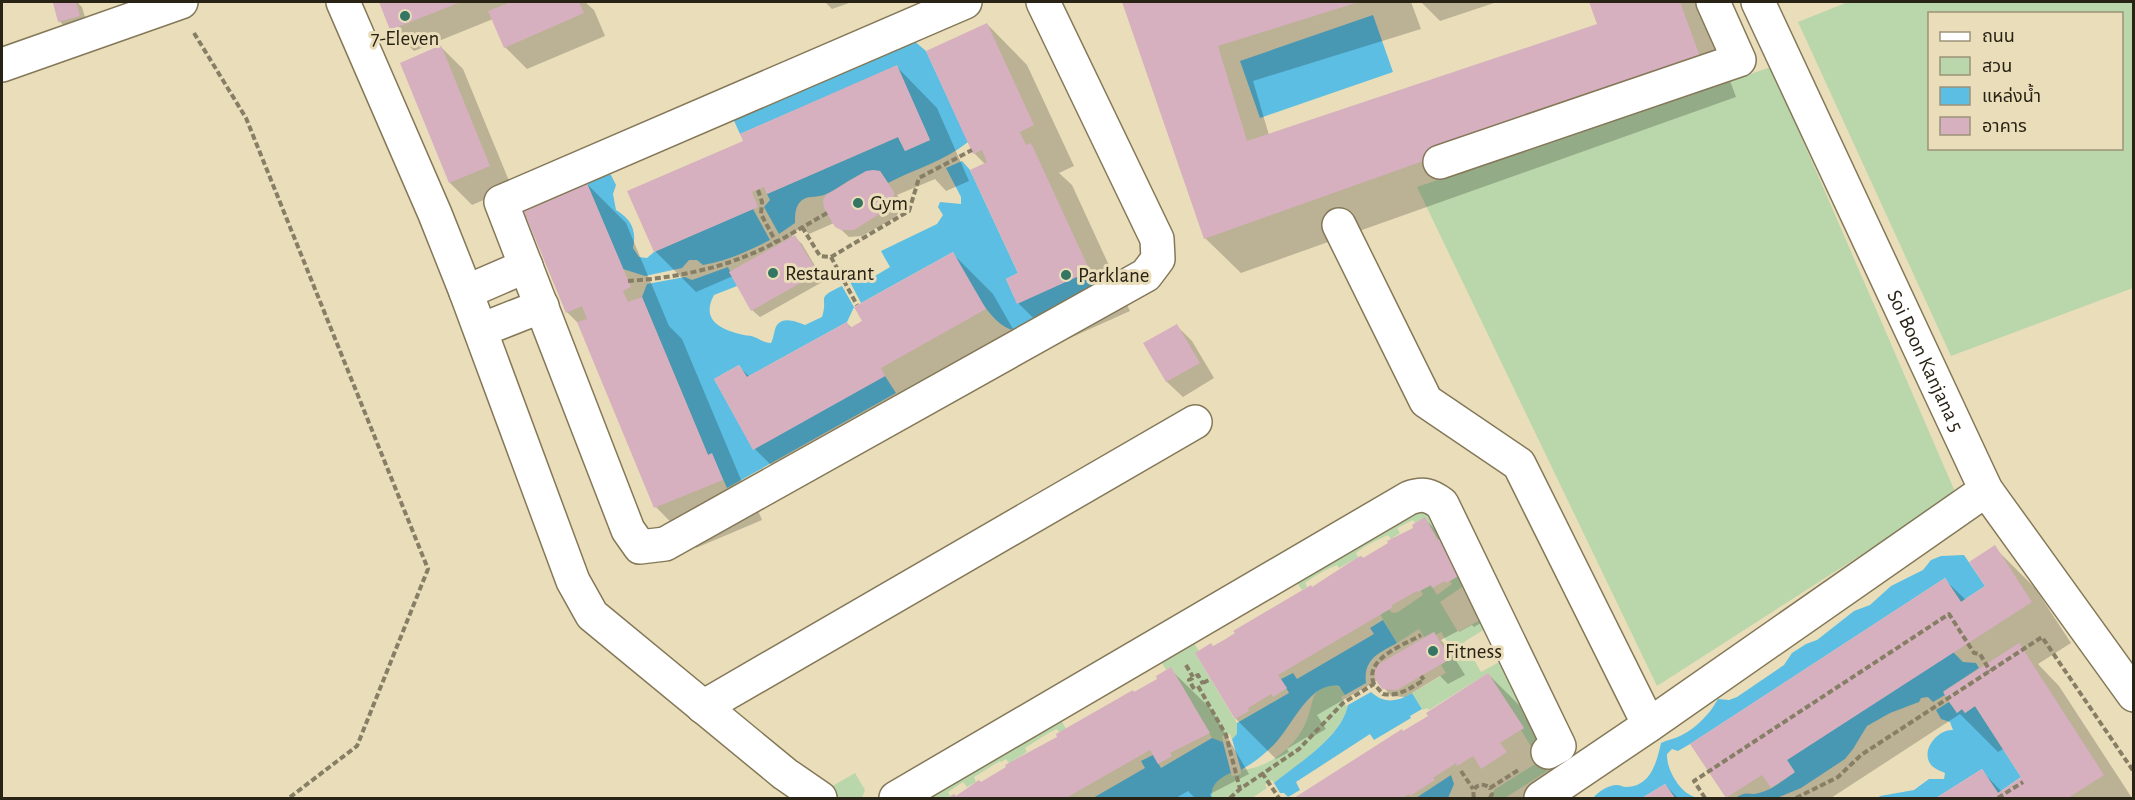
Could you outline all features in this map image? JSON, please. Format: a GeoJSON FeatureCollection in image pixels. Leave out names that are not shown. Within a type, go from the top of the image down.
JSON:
{"type":"FeatureCollection","features":[{"type":"Feature","properties":{"kind":"street"},"geometry":{"type":"LineString","coordinates":[[343,2],[435,214],[481,330],[573,581],[592,615],[785,774],[820,798]]}},
{"type":"Feature","properties":{"kind":"street"},"geometry":{"type":"LineString","coordinates":[[965,2],[501,202],[628,530],[640,547],[665,543],[1146,275],[1158,259],[1157,239],[1043,2]]}},
{"type":"Feature","properties":{"kind":"street"},"geometry":{"type":"LineString","coordinates":[[1440,162],[1739,60],[1713,2]]}},
{"type":"Feature","properties":{"kind":"street","name":"Soi Boon Kanjana 5"},"geometry":{"type":"LineString","coordinates":[[1766,4],[1986,490],[2133,695]]}},
{"type":"Feature","properties":{"kind":"street"},"geometry":{"type":"LineString","coordinates":[[2,65],[185,13]]}},
{"type":"Feature","properties":{"kind":"street"},"geometry":{"type":"LineString","coordinates":[[1339,225],[1426,401],[1519,464],[1649,725]]}},
{"type":"Feature","properties":{"kind":"street"},"geometry":{"type":"LineString","coordinates":[[466,292],[526,266]]}},
{"type":"Feature","properties":{"kind":"street"},"geometry":{"type":"LineString","coordinates":[[481,330],[542,306]]}},
{"type":"Feature","properties":{"kind":"street"},"geometry":{"type":"LineString","coordinates":[[703,707],[1195,422]]}},
{"type":"Feature","properties":{"kind":"street"},"geometry":{"type":"LineString","coordinates":[[1540,798],[1649,725],[1986,490]]}},
{"type":"Feature","properties":{"kind":"street"},"geometry":{"type":"LineString","coordinates":[[896,798],[1409,498],[1420,495],[1432,496],[1442,504],[1553,749],[1576,774]]}},
{"type":"Feature","properties":{"kind":"path"},"geometry":{"type":"LineString","coordinates":[[185,13],[246,118],[428,569],[357,746],[289,798]]}},
{"type":"Feature","properties":{"kind":"path"},"geometry":{"type":"LineString","coordinates":[[802,227],[820,256],[831,257],[909,210],[919,178],[972,150]]}},
{"type":"Feature","properties":{"kind":"path"},"geometry":{"type":"LineString","coordinates":[[758,190],[762,202],[761,214],[774,239]]}},
{"type":"Feature","properties":{"kind":"path"},"geometry":{"type":"LineString","coordinates":[[628,281],[714,268],[742,258],[774,239],[827,213]]}},
{"type":"Feature","properties":{"kind":"path"},"geometry":{"type":"LineString","coordinates":[[831,257],[857,305]]}},
{"type":"Feature","properties":{"kind":"path"},"geometry":{"type":"LineString","coordinates":[[1702,798],[1695,781],[1949,614],[1974,653],[1980,654],[1990,671]]}},
{"type":"Feature","properties":{"kind":"path"},"geometry":{"type":"LineString","coordinates":[[1420,635],[1377,661],[1372,670],[1372,678],[1373,684],[1383,694],[1392,696],[1424,681],[1421,676]]}},
{"type":"Feature","properties":{"kind":"path"},"geometry":{"type":"LineString","coordinates":[[1796,798],[1838,777],[1861,755],[2042,637],[2133,772]]}},
{"type":"Feature","properties":{"kind":"path"},"geometry":{"type":"LineString","coordinates":[[1186,693],[1211,679]]}},
{"type":"Feature","properties":{"kind":"path"},"geometry":{"type":"LineString","coordinates":[[1230,798],[1262,773],[1299,749],[1343,703],[1373,684]]}},
{"type":"Feature","properties":{"kind":"path"},"geometry":{"type":"LineString","coordinates":[[1198,686],[1226,735],[1240,789]]}},
{"type":"Feature","properties":{"kind":"path"},"geometry":{"type":"LineString","coordinates":[[1461,771],[1474,790],[1474,798]]}},
{"type":"Feature","properties":{"kind":"path"},"geometry":{"type":"LineString","coordinates":[[1262,773],[1279,798]]}},
{"type":"Feature","properties":{"kind":"path"},"geometry":{"type":"LineString","coordinates":[[1998,798],[2023,782]]}},
{"type":"Feature","properties":{"kind":"path"},"geometry":{"type":"LineString","coordinates":[[1474,790],[1480,784],[1486,784],[1492,794],[1490,798]]}},
{"type":"Feature","properties":{"kind":"green space"},"geometry":{"type":"Polygon","coordinates":[[[1848,2],[2133,2],[2133,288],[1951,356],[1798,22],[1848,2]]]}},
{"type":"Feature","properties":{"kind":"green space"},"geometry":{"type":"Polygon","coordinates":[[[1771,67],[1956,494],[1657,686],[1417,187],[1771,67]]]}},
{"type":"Feature","properties":{"kind":"green space"},"geometry":{"type":"Polygon","coordinates":[[[1418,509],[1427,509],[1442,541],[1438,540],[1425,518],[1415,523],[1413,520],[1397,528],[1400,533],[1391,539],[1388,535],[1363,548],[1356,553],[1358,557],[1339,568],[1337,565],[1317,575],[1305,583],[1307,587],[1302,590],[1295,580],[1418,509]]]}},
{"type":"Feature","properties":{"kind":"green space"},"geometry":{"type":"Polygon","coordinates":[[[1446,544],[1465,585],[1440,602],[1458,632],[1480,620],[1485,629],[1464,642],[1481,672],[1503,660],[1544,746],[1535,753],[1521,730],[1524,728],[1488,673],[1429,710],[1427,708],[1423,710],[1412,693],[1446,673],[1441,665],[1454,653],[1441,632],[1436,635],[1434,632],[1424,637],[1419,629],[1397,643],[1380,614],[1389,609],[1392,613],[1398,612],[1423,595],[1421,590],[1431,585],[1437,595],[1452,584],[1450,581],[1460,575],[1446,552],[1448,551],[1444,545],[1446,544]]]}},
{"type":"Feature","properties":{"kind":"green space"},"geometry":{"type":"Polygon","coordinates":[[[1192,640],[1199,651],[1195,653],[1237,723],[1237,734],[1232,739],[1230,734],[1222,736],[1223,742],[1212,738],[1171,667],[1166,670],[1160,659],[1192,640]]]}},
{"type":"Feature","properties":{"kind":"green space"},"geometry":{"type":"Polygon","coordinates":[[[1331,684],[1341,689],[1345,695],[1341,697],[1346,706],[1348,705],[1344,717],[1328,739],[1274,783],[1272,780],[1265,785],[1267,788],[1252,798],[1212,798],[1212,789],[1223,777],[1231,773],[1232,776],[1241,774],[1241,770],[1273,760],[1290,746],[1304,727],[1316,693],[1331,684]]]}},
{"type":"Feature","properties":{"kind":"green space"},"geometry":{"type":"Polygon","coordinates":[[[1060,718],[1066,729],[1059,732],[1057,729],[1044,736],[1025,748],[1027,752],[1009,763],[1006,759],[1000,761],[974,777],[976,782],[967,787],[963,782],[948,792],[950,796],[947,798],[923,798],[1060,718]]]}},
{"type":"Feature","properties":{"kind":"green space"},"geometry":{"type":"Polygon","coordinates":[[[1548,756],[1555,766],[1505,798],[1493,798],[1494,790],[1548,756]]]}},
{"type":"Feature","properties":{"kind":"green space"},"geometry":{"type":"Polygon","coordinates":[[[855,773],[865,790],[862,798],[831,798],[822,792],[855,773]]]}},
{"type":"Feature","properties":{"kind":"water"},"geometry":{"type":"Polygon","coordinates":[[[1373,15],[1393,72],[1260,118],[1240,61],[1373,15]]]}},
{"type":"Feature","properties":{"kind":"water"},"geometry":{"type":"Polygon","coordinates":[[[913,40],[926,51],[968,142],[939,160],[888,183],[880,171],[872,171],[824,195],[803,199],[796,208],[795,223],[779,234],[764,207],[770,200],[767,194],[898,137],[905,151],[930,140],[897,66],[740,134],[731,114],[913,40]]]}},
{"type":"Feature","properties":{"kind":"water"},"geometry":{"type":"Polygon","coordinates":[[[962,161],[970,170],[1018,273],[1006,279],[1017,303],[1090,271],[1097,284],[1014,330],[1005,327],[987,310],[953,252],[861,303],[850,282],[854,276],[875,276],[890,267],[881,251],[937,224],[943,215],[938,207],[940,202],[961,204],[961,197],[946,168],[962,161]]]}},
{"type":"Feature","properties":{"kind":"water"},"geometry":{"type":"Polygon","coordinates":[[[604,171],[611,175],[616,185],[613,194],[616,210],[626,217],[632,226],[633,248],[639,257],[647,258],[654,252],[753,209],[770,240],[738,255],[703,265],[697,260],[689,260],[682,268],[645,276],[623,269],[586,181],[604,171]]]}},
{"type":"Feature","properties":{"kind":"water"},"geometry":{"type":"Polygon","coordinates":[[[728,267],[737,286],[714,295],[710,304],[712,318],[721,327],[764,342],[771,343],[780,322],[791,320],[805,325],[822,317],[825,296],[842,286],[854,307],[847,322],[747,377],[739,365],[714,379],[753,449],[885,376],[896,393],[727,488],[712,454],[708,455],[642,297],[647,284],[685,277],[692,280],[728,267]]]}},
{"type":"Feature","properties":{"kind":"water"},"geometry":{"type":"Polygon","coordinates":[[[1964,555],[1985,586],[1961,602],[1945,578],[1690,744],[1678,751],[1672,749],[1667,754],[1671,773],[1684,791],[1695,797],[1675,798],[1665,784],[1642,798],[1593,798],[1610,786],[1626,787],[1641,783],[1651,772],[1661,743],[1678,737],[1697,725],[1718,699],[1729,700],[1737,697],[1784,665],[1792,653],[1817,640],[1854,611],[1870,605],[1891,586],[1923,570],[1931,560],[1941,556],[1964,555]]]}},
{"type":"Feature","properties":{"kind":"water"},"geometry":{"type":"Polygon","coordinates":[[[1383,620],[1397,643],[1378,654],[1370,662],[1367,668],[1366,683],[1345,695],[1339,686],[1329,686],[1320,690],[1304,704],[1270,749],[1241,770],[1232,739],[1237,734],[1237,723],[1289,693],[1281,679],[1293,673],[1297,679],[1374,634],[1370,628],[1383,620]]]}},
{"type":"Feature","properties":{"kind":"water"},"geometry":{"type":"Polygon","coordinates":[[[1953,652],[1963,662],[1976,663],[1979,668],[1944,691],[1945,695],[1933,702],[1928,697],[1921,698],[1919,702],[1890,713],[1867,726],[1845,759],[1801,788],[1777,798],[1735,798],[1743,794],[1764,792],[1794,773],[1787,760],[1953,652]]]}},
{"type":"Feature","properties":{"kind":"water"},"geometry":{"type":"Polygon","coordinates":[[[1371,692],[1386,700],[1402,698],[1412,693],[1422,709],[1374,740],[1370,734],[1296,782],[1300,790],[1288,797],[1280,793],[1274,783],[1328,739],[1344,717],[1348,705],[1371,692]]]}},
{"type":"Feature","properties":{"kind":"water"},"geometry":{"type":"Polygon","coordinates":[[[1949,702],[1957,713],[1962,709],[1965,713],[1975,706],[2021,777],[1998,793],[1982,769],[1936,798],[1878,798],[1914,790],[1929,779],[1944,779],[1945,773],[1932,766],[1928,754],[1936,737],[1953,730],[1950,722],[1941,719],[1936,710],[1949,702]]]}},
{"type":"Feature","properties":{"kind":"water"},"geometry":{"type":"Polygon","coordinates":[[[1212,738],[1223,742],[1231,773],[1216,783],[1212,789],[1212,798],[1093,798],[1145,768],[1141,761],[1153,755],[1161,768],[1212,738]]]}},
{"type":"Feature","properties":{"kind":"water"},"geometry":{"type":"Polygon","coordinates":[[[1451,775],[1454,784],[1448,798],[1416,798],[1451,775]]]}},
{"type":"Feature","properties":{"kind":"building"},"geometry":{"type":"Polygon","coordinates":[[[76,2],[80,16],[58,22],[53,3],[76,2]]]}},
{"type":"Feature","properties":{"kind":"building","name":"7-Eleven"},"geometry":{"type":"Polygon","coordinates":[[[379,2],[461,2],[390,30],[379,2]]]}},
{"type":"Feature","properties":{"kind":"building"},"geometry":{"type":"Polygon","coordinates":[[[511,2],[579,2],[584,13],[504,48],[488,11],[511,2]]]}},
{"type":"Feature","properties":{"kind":"building"},"geometry":{"type":"Polygon","coordinates":[[[1122,2],[1359,2],[1218,46],[1247,141],[1597,24],[1589,2],[1680,2],[1702,62],[1204,239],[1122,2]]]}},
{"type":"Feature","properties":{"kind":"building"},"geometry":{"type":"Polygon","coordinates":[[[987,23],[1034,125],[1020,132],[1026,145],[1031,143],[1090,271],[1017,304],[1006,279],[1018,273],[970,170],[987,162],[982,150],[973,154],[926,51],[987,23]]]}},
{"type":"Feature","properties":{"kind":"building"},"geometry":{"type":"Polygon","coordinates":[[[441,45],[490,166],[449,183],[400,63],[441,45]]]}},
{"type":"Feature","properties":{"kind":"building"},"geometry":{"type":"Polygon","coordinates":[[[897,65],[930,140],[905,151],[898,137],[767,194],[764,187],[752,192],[758,207],[654,252],[627,191],[743,141],[740,134],[897,65]]]}},
{"type":"Feature","properties":{"kind":"building","name":"Gym"},"geometry":{"type":"Polygon","coordinates":[[[866,171],[880,171],[894,192],[892,206],[854,230],[841,230],[835,227],[824,208],[823,200],[826,195],[866,171]]]}},
{"type":"Feature","properties":{"kind":"building"},"geometry":{"type":"Polygon","coordinates":[[[586,181],[631,287],[623,291],[628,302],[642,297],[708,455],[712,453],[723,480],[654,508],[577,322],[587,319],[582,306],[566,313],[522,207],[586,181]]]}},
{"type":"Feature","properties":{"kind":"building","name":"Restaurant"},"geometry":{"type":"Polygon","coordinates":[[[795,235],[818,273],[751,311],[729,272],[795,235]]]}},
{"type":"Feature","properties":{"kind":"building"},"geometry":{"type":"Polygon","coordinates":[[[953,252],[986,309],[881,368],[885,376],[753,450],[714,379],[739,365],[747,377],[847,322],[850,328],[862,321],[854,307],[953,252]]]}},
{"type":"Feature","properties":{"kind":"building"},"geometry":{"type":"Polygon","coordinates":[[[1177,324],[1200,363],[1166,382],[1143,343],[1177,324]]]}},
{"type":"Feature","properties":{"kind":"building"},"geometry":{"type":"Polygon","coordinates":[[[1425,517],[1438,540],[1440,539],[1448,551],[1446,552],[1460,575],[1446,583],[1445,581],[1432,588],[1431,585],[1417,591],[1278,675],[1287,688],[1273,697],[1271,694],[1235,719],[1195,653],[1211,643],[1213,646],[1224,640],[1235,633],[1233,631],[1311,585],[1312,587],[1358,557],[1363,558],[1388,543],[1387,541],[1413,528],[1412,525],[1425,517]]]}},
{"type":"Feature","properties":{"kind":"building"},"geometry":{"type":"Polygon","coordinates":[[[1995,545],[2032,602],[1787,760],[1795,772],[1771,788],[1762,775],[1726,798],[1690,744],[1945,578],[1961,602],[1985,586],[1969,562],[1995,545]]]}},
{"type":"Feature","properties":{"kind":"building"},"geometry":{"type":"Polygon","coordinates":[[[1434,632],[1450,659],[1397,690],[1382,689],[1375,679],[1375,671],[1379,664],[1434,632]]]}},
{"type":"Feature","properties":{"kind":"building"},"geometry":{"type":"Polygon","coordinates":[[[2019,643],[2104,775],[2068,798],[1936,798],[1982,769],[1998,793],[2021,777],[1975,706],[1965,713],[1962,709],[1957,713],[1943,692],[2019,643]]]}},
{"type":"Feature","properties":{"kind":"building"},"geometry":{"type":"Polygon","coordinates":[[[1171,667],[1210,733],[1170,753],[1172,756],[1158,764],[1150,750],[1066,798],[947,798],[954,794],[956,796],[979,780],[981,782],[1006,767],[1005,765],[1057,737],[1056,734],[1133,690],[1134,692],[1157,679],[1156,676],[1171,667]]]}},
{"type":"Feature","properties":{"kind":"building"},"geometry":{"type":"Polygon","coordinates":[[[1488,673],[1524,728],[1500,743],[1507,752],[1481,769],[1473,756],[1457,766],[1456,763],[1410,796],[1409,794],[1401,798],[1294,798],[1402,729],[1403,731],[1428,716],[1426,713],[1488,673]]]}},
{"type":"Feature","properties":{"kind":"building"},"geometry":{"type":"Polygon","coordinates":[[[1665,784],[1675,798],[1642,798],[1665,784]]]}},
{"type":"Feature","properties":{"kind":"place","name":"7-Eleven"},"geometry":{"type":"Point","coordinates":[405,16]}},
{"type":"Feature","properties":{"kind":"place","name":"Gym"},"geometry":{"type":"Point","coordinates":[858,203]}},
{"type":"Feature","properties":{"kind":"place","name":"Restaurant"},"geometry":{"type":"Point","coordinates":[773,273]}},
{"type":"Feature","properties":{"kind":"place","name":"Parklane"},"geometry":{"type":"Point","coordinates":[1066,275]}},
{"type":"Feature","properties":{"kind":"place","name":"Fitness"},"geometry":{"type":"Point","coordinates":[1433,651]}}]}
